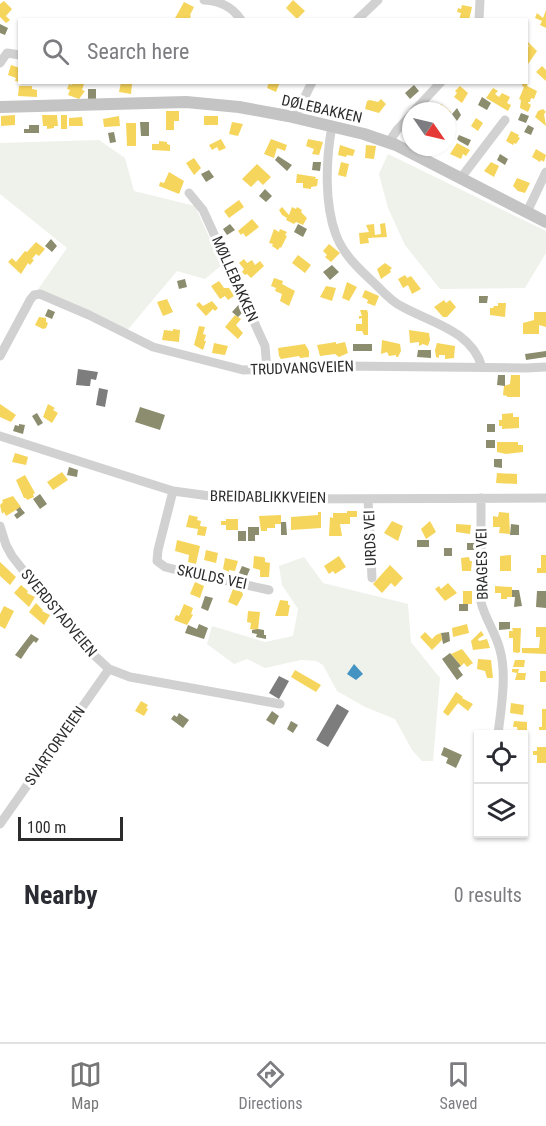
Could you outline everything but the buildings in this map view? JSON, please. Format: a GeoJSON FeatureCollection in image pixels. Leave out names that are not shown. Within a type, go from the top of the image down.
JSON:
{"type":"FeatureCollection","features":[{"type":"Feature","properties":{"kind":"main road","name":"DØLEBAKKEN"},"geometry":{"type":"LineString","coordinates":[[0,107],[186,102],[240,107],[295,117],[389,142],[546,222]]}},
{"type":"Feature","properties":{"kind":"street"},"geometry":{"type":"LineString","coordinates":[[204,0],[222,2],[235,11],[240,18]]}},
{"type":"Feature","properties":{"kind":"street"},"geometry":{"type":"LineString","coordinates":[[359,18],[378,0]]}},
{"type":"Feature","properties":{"kind":"street"},"geometry":{"type":"LineString","coordinates":[[480,0],[480,18]]}},
{"type":"Feature","properties":{"kind":"street"},"geometry":{"type":"LineString","coordinates":[[0,63],[7,53],[18,55]]}},
{"type":"Feature","properties":{"kind":"street"},"geometry":{"type":"LineString","coordinates":[[295,117],[311,84]]}},
{"type":"Feature","properties":{"kind":"street"},"geometry":{"type":"LineString","coordinates":[[422,102],[439,84]]}},
{"type":"Feature","properties":{"kind":"street"},"geometry":{"type":"LineString","coordinates":[[460,179],[505,120]]}},
{"type":"Feature","properties":{"kind":"street"},"geometry":{"type":"LineString","coordinates":[[389,142],[402,125]]}},
{"type":"Feature","properties":{"kind":"street"},"geometry":{"type":"LineString","coordinates":[[332,126],[326,159],[327,181],[331,216],[336,235],[342,246],[366,275],[399,305],[458,334],[472,346],[479,356],[482,367]]}},
{"type":"Feature","properties":{"kind":"street"},"geometry":{"type":"LineString","coordinates":[[526,213],[546,172]]}},
{"type":"Feature","properties":{"kind":"street","name":"MØLLEBAKKEN"},"geometry":{"type":"LineString","coordinates":[[189,193],[203,210],[257,327],[265,346],[267,370]]}},
{"type":"Feature","properties":{"kind":"street","name":"TRUDVANGVEIEN"},"geometry":{"type":"LineString","coordinates":[[0,356],[30,300],[34,295],[40,294],[153,347],[234,368],[267,370],[342,366],[526,369],[546,367]]}},
{"type":"Feature","properties":{"kind":"street","name":"BREIDABLIKKVEIEN"},"geometry":{"type":"LineString","coordinates":[[0,436],[173,491],[210,496],[284,499],[546,498]]}},
{"type":"Feature","properties":{"kind":"street","name":"SKULDS VEI"},"geometry":{"type":"LineString","coordinates":[[173,491],[157,561],[171,568],[269,590]]}},
{"type":"Feature","properties":{"kind":"street","name":"URDS VEI"},"geometry":{"type":"LineString","coordinates":[[368,498],[372,578]]}},
{"type":"Feature","properties":{"kind":"street","name":"BRAGES VEI"},"geometry":{"type":"LineString","coordinates":[[481,498],[481,602],[485,618],[500,648],[503,661],[498,730]]}},
{"type":"Feature","properties":{"kind":"street","name":"SVERDSTADVEIEN"},"geometry":{"type":"LineString","coordinates":[[0,526],[6,546],[23,572],[94,656],[109,669],[130,677],[280,704]]}},
{"type":"Feature","properties":{"kind":"street","name":"SVARTORVEIEN"},"geometry":{"type":"LineString","coordinates":[[0,824],[109,669]]}},
{"type":"Feature","properties":{"kind":"shaded area"},"geometry":{"type":"Polygon","coordinates":[[[99,140],[125,158],[134,191],[195,206],[222,265],[205,279],[177,271],[125,333],[89,315],[63,309],[34,295],[67,248],[0,194],[0,143],[99,140]]]}},
{"type":"Feature","properties":{"kind":"shaded area"},"geometry":{"type":"Polygon","coordinates":[[[388,154],[546,231],[546,253],[525,288],[440,289],[405,245],[388,208],[379,174],[388,154]]]}},
{"type":"Feature","properties":{"kind":"shaded area"},"geometry":{"type":"Polygon","coordinates":[[[304,557],[323,583],[408,604],[411,642],[440,678],[433,761],[422,761],[412,750],[395,719],[365,707],[337,691],[323,665],[316,661],[301,660],[265,668],[247,659],[234,664],[207,644],[212,626],[265,642],[293,636],[298,609],[282,585],[279,566],[304,557]]]}}]}
